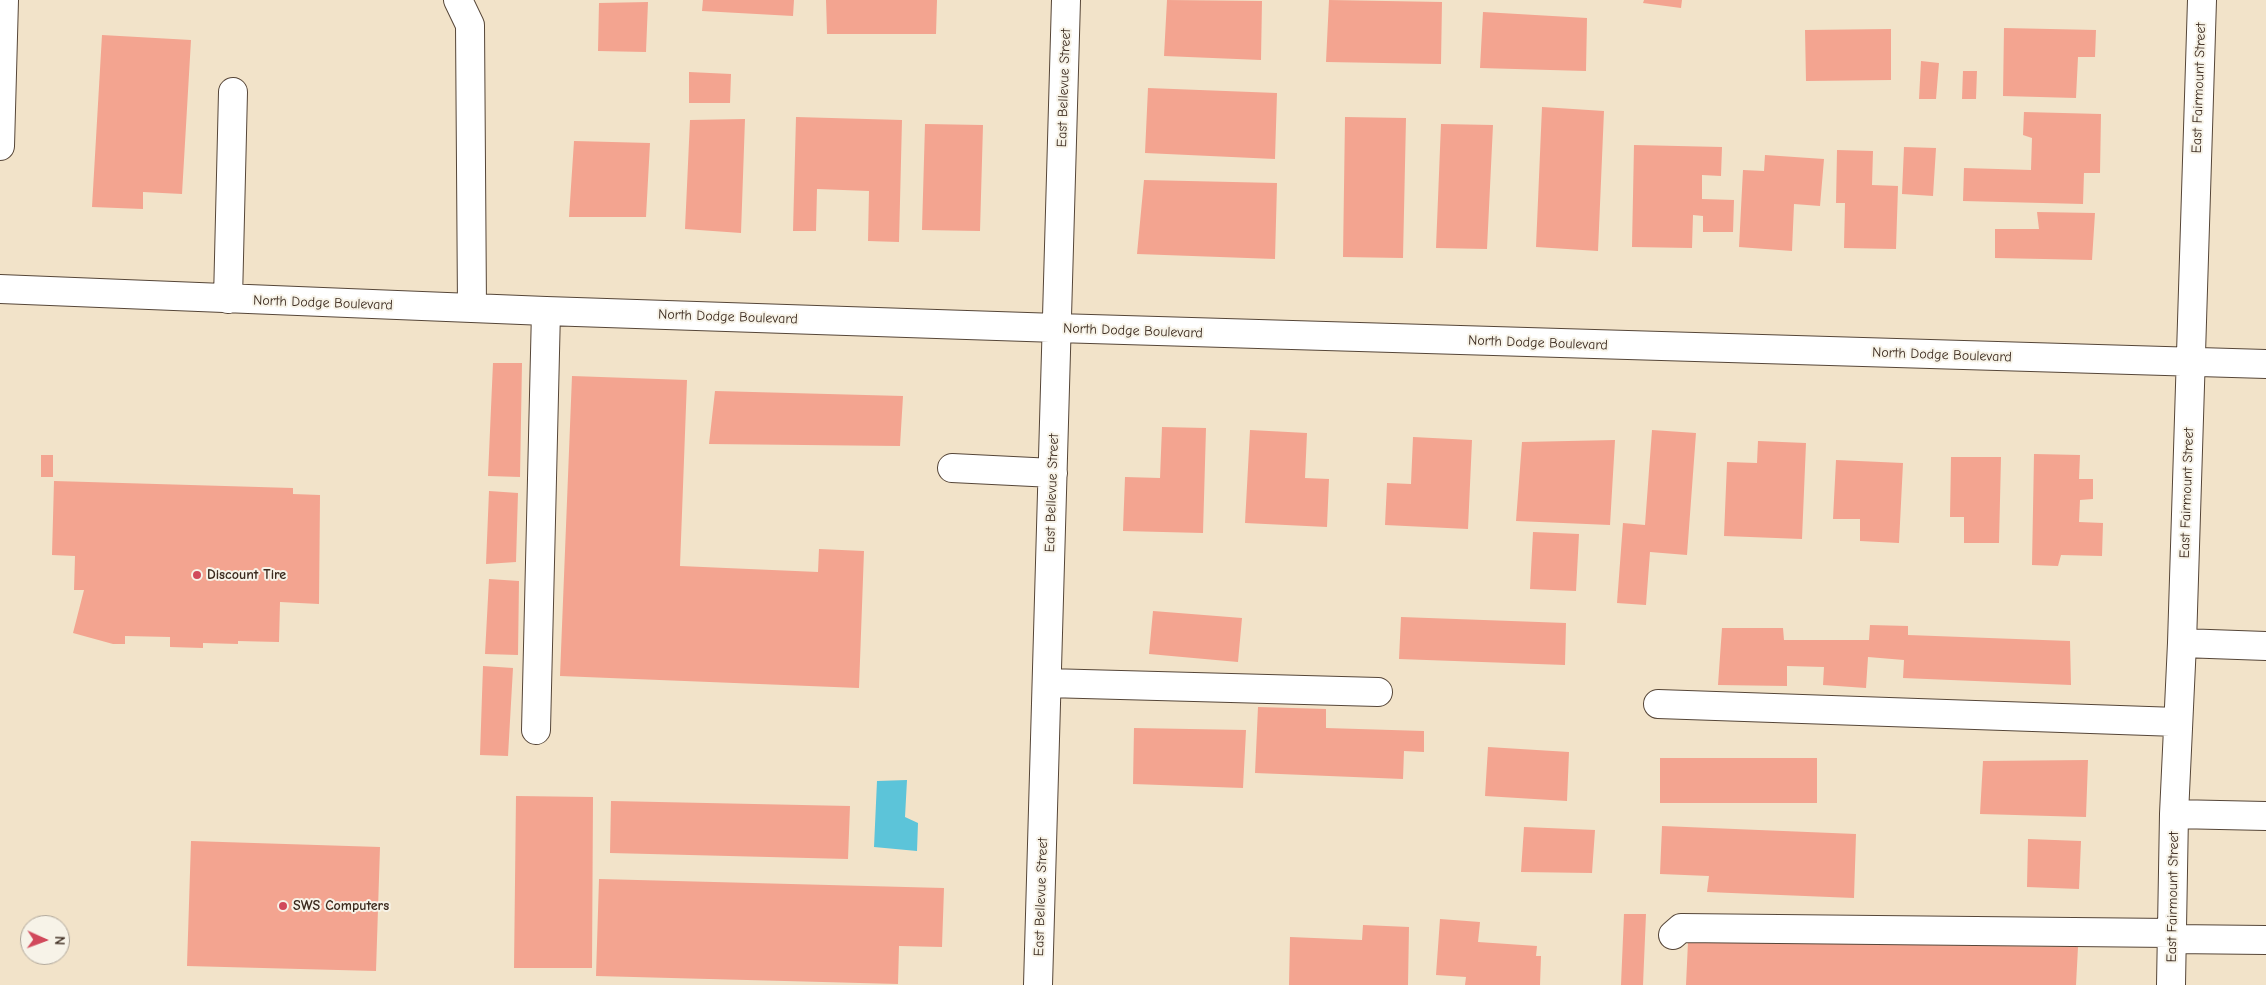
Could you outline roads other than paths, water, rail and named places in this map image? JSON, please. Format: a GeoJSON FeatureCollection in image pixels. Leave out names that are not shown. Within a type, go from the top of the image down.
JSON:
{"type":"FeatureCollection","features":[{"type":"Feature","properties":{"kind":"street"},"geometry":{"type":"LineString","coordinates":[[0,146],[4,0]]}},
{"type":"Feature","properties":{"kind":"street"},"geometry":{"type":"LineString","coordinates":[[458,0],[470,25],[472,308]]}},
{"type":"Feature","properties":{"kind":"street","name":"East Bellevue Street"},"geometry":{"type":"LineString","coordinates":[[1038,985],[1066,0]]}},
{"type":"Feature","properties":{"kind":"street","name":"East Fairmount Street"},"geometry":{"type":"LineString","coordinates":[[2171,985],[2174,814],[2182,643],[2202,0]]}},
{"type":"Feature","properties":{"kind":"street"},"geometry":{"type":"LineString","coordinates":[[228,299],[233,92]]}},
{"type":"Feature","properties":{"kind":"street","name":"North Dodge Boulevard"},"geometry":{"type":"LineString","coordinates":[[0,289],[546,311],[1057,328],[2266,364]]}},
{"type":"Feature","properties":{"kind":"street"},"geometry":{"type":"LineString","coordinates":[[536,730],[546,311]]}},
{"type":"Feature","properties":{"kind":"street"},"geometry":{"type":"LineString","coordinates":[[952,468],[1053,473]]}},
{"type":"Feature","properties":{"kind":"street"},"geometry":{"type":"LineString","coordinates":[[2182,643],[2266,646]]}},
{"type":"Feature","properties":{"kind":"street"},"geometry":{"type":"LineString","coordinates":[[1047,683],[1378,692]]}},
{"type":"Feature","properties":{"kind":"street"},"geometry":{"type":"LineString","coordinates":[[1658,704],[2178,722]]}},
{"type":"Feature","properties":{"kind":"street"},"geometry":{"type":"LineString","coordinates":[[2174,814],[2266,816]]}},
{"type":"Feature","properties":{"kind":"street"},"geometry":{"type":"LineString","coordinates":[[1673,935],[1680,928],[2172,936],[2266,940]]}},
{"type":"Feature","properties":{"kind":"water"},"geometry":{"type":"Polygon","coordinates":[[[907,780],[905,817],[918,823],[917,851],[874,847],[877,781],[907,780]]]}},
{"type":"Feature","properties":{"kind":"place","name":"Discount Tire"},"geometry":{"type":"Point","coordinates":[197,575]}},
{"type":"Feature","properties":{"kind":"place","name":"SWS Computers"},"geometry":{"type":"Point","coordinates":[283,906]}}]}
